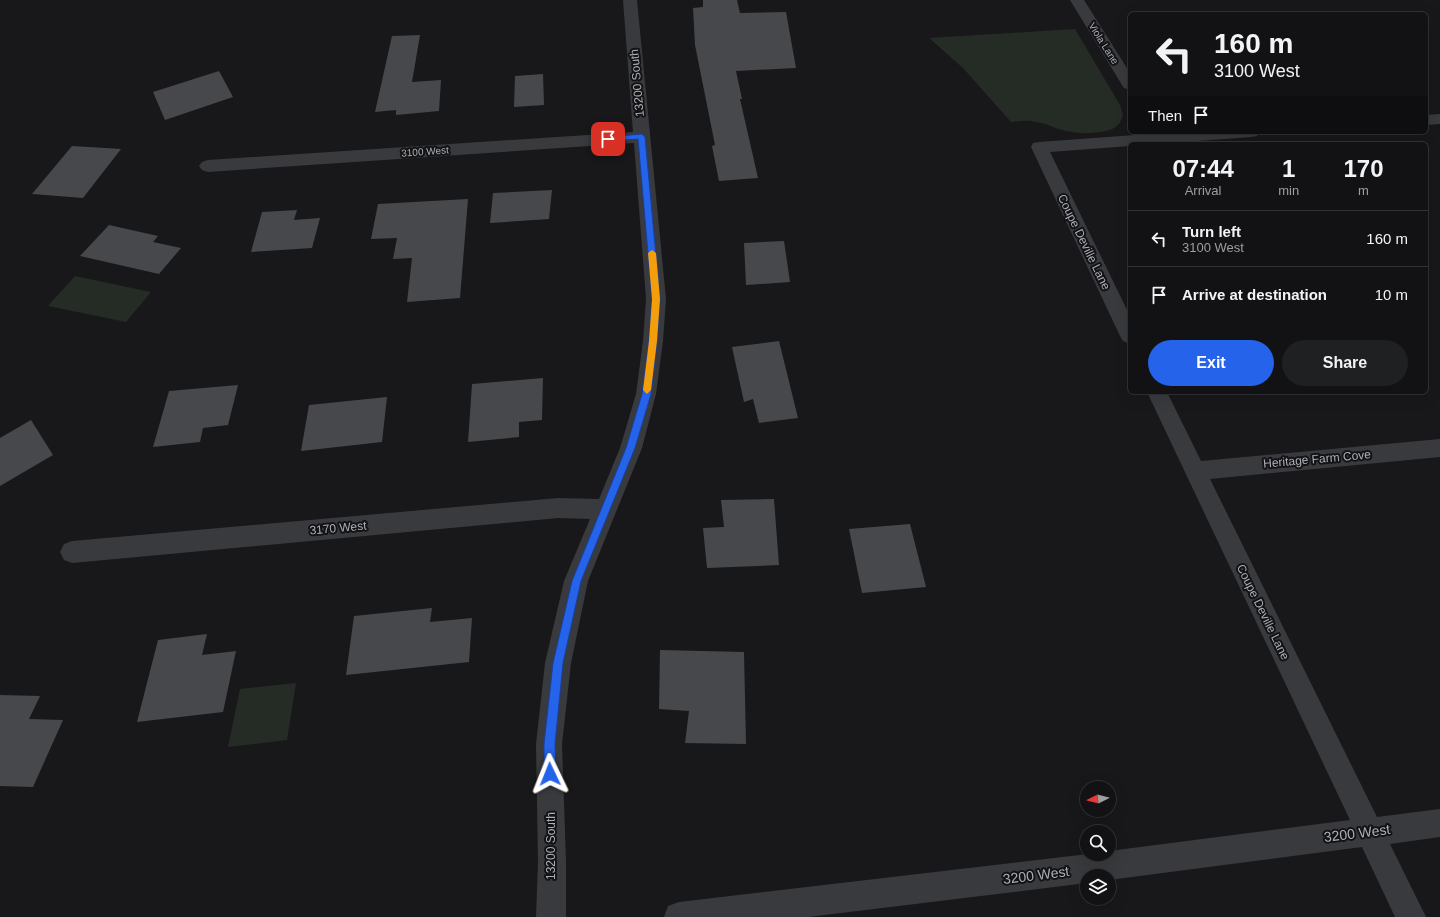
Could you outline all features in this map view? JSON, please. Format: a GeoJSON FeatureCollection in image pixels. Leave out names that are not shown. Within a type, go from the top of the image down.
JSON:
{"type":"FeatureCollection","features":[{"type":"Feature","properties":{"kind":"street","name":"13200 South"},"geometry":{"type":"LineString","coordinates":[[551,917],[552,861],[549,744],[558,663],[576,581],[631,448],[646,394],[653,341],[656,299],[630,0]]}},
{"type":"Feature","properties":{"kind":"street","name":"Viola Lane"},"geometry":{"type":"LineString","coordinates":[[1077,0],[1128,82]]}},
{"type":"Feature","properties":{"kind":"street"},"geometry":{"type":"LineString","coordinates":[[1428,120],[1440,119]]}},
{"type":"Feature","properties":{"kind":"street"},"geometry":{"type":"LineString","coordinates":[[1161,135],[1191,134]]}},
{"type":"Feature","properties":{"kind":"street","name":"Coupe Deville Lane"},"geometry":{"type":"LineString","coordinates":[[1128,332],[1039,147],[1161,135]]}},
{"type":"Feature","properties":{"kind":"street","name":"3100 West"},"geometry":{"type":"LineString","coordinates":[[208,166],[642,137]]}},
{"type":"Feature","properties":{"kind":"street","name":"Coupe Deville Lane"},"geometry":{"type":"LineString","coordinates":[[1158,394],[1411,917]]}},
{"type":"Feature","properties":{"kind":"street","name":"Heritage Farm Cove"},"geometry":{"type":"LineString","coordinates":[[1195,471],[1440,448]]}},
{"type":"Feature","properties":{"kind":"street","name":"3170 West"},"geometry":{"type":"LineString","coordinates":[[72,552],[558,508],[605,509]]}},
{"type":"Feature","properties":{"kind":"street","name":"3200 West"},"geometry":{"type":"LineString","coordinates":[[679,917],[984,882],[1440,823]]}},
{"type":"Feature","properties":{"kind":"shaded area"},"geometry":{"type":"Polygon","coordinates":[[[1075,29],[1120,105],[1123,115],[1119,123],[1107,131],[1096,133],[1077,133],[1033,121],[1011,122],[963,68],[929,38],[1075,29]]]}},
{"type":"Feature","properties":{"kind":"shaded area"},"geometry":{"type":"Polygon","coordinates":[[[75,276],[151,292],[126,322],[48,306],[75,276]]]}},
{"type":"Feature","properties":{"kind":"shaded area"},"geometry":{"type":"Polygon","coordinates":[[[296,683],[287,740],[228,747],[240,689],[296,683]]]}},
{"type":"Feature","properties":{"kind":"building"},"geometry":{"type":"Polygon","coordinates":[[[703,0],[737,0],[740,13],[786,12],[796,68],[736,71],[742,99],[740,99],[758,178],[719,181],[712,146],[715,145],[695,45],[693,8],[703,7],[703,0]]]}},
{"type":"Feature","properties":{"kind":"building"},"geometry":{"type":"Polygon","coordinates":[[[420,35],[412,82],[441,80],[439,111],[396,115],[396,110],[375,112],[392,36],[420,35]]]}},
{"type":"Feature","properties":{"kind":"building"},"geometry":{"type":"Polygon","coordinates":[[[219,71],[233,97],[165,120],[153,92],[219,71]]]}},
{"type":"Feature","properties":{"kind":"building"},"geometry":{"type":"Polygon","coordinates":[[[543,74],[544,105],[514,107],[515,76],[543,74]]]}},
{"type":"Feature","properties":{"kind":"building"},"geometry":{"type":"Polygon","coordinates":[[[72,146],[121,149],[83,198],[32,194],[72,146]]]}},
{"type":"Feature","properties":{"kind":"building"},"geometry":{"type":"Polygon","coordinates":[[[552,190],[549,219],[490,223],[493,193],[552,190]]]}},
{"type":"Feature","properties":{"kind":"building"},"geometry":{"type":"Polygon","coordinates":[[[468,199],[460,298],[407,302],[412,258],[393,259],[397,238],[371,239],[378,204],[468,199]]]}},
{"type":"Feature","properties":{"kind":"building"},"geometry":{"type":"Polygon","coordinates":[[[297,210],[294,220],[320,218],[312,248],[251,252],[262,212],[297,210]]]}},
{"type":"Feature","properties":{"kind":"building"},"geometry":{"type":"Polygon","coordinates":[[[109,225],[158,236],[153,242],[181,248],[159,274],[80,256],[109,225]]]}},
{"type":"Feature","properties":{"kind":"building"},"geometry":{"type":"Polygon","coordinates":[[[784,241],[790,282],[746,285],[744,243],[784,241]]]}},
{"type":"Feature","properties":{"kind":"building"},"geometry":{"type":"Polygon","coordinates":[[[779,341],[798,418],[759,423],[753,399],[744,402],[732,347],[779,341]]]}},
{"type":"Feature","properties":{"kind":"building"},"geometry":{"type":"Polygon","coordinates":[[[543,378],[542,420],[519,422],[519,437],[468,442],[472,384],[543,378]]]}},
{"type":"Feature","properties":{"kind":"building"},"geometry":{"type":"Polygon","coordinates":[[[238,385],[228,425],[203,428],[200,442],[153,447],[169,391],[238,385]]]}},
{"type":"Feature","properties":{"kind":"building"},"geometry":{"type":"Polygon","coordinates":[[[387,397],[382,442],[301,451],[309,405],[387,397]]]}},
{"type":"Feature","properties":{"kind":"building"},"geometry":{"type":"Polygon","coordinates":[[[31,420],[53,455],[0,486],[0,438],[31,420]]]}},
{"type":"Feature","properties":{"kind":"building"},"geometry":{"type":"Polygon","coordinates":[[[774,499],[779,565],[707,568],[703,528],[724,527],[721,500],[774,499]]]}},
{"type":"Feature","properties":{"kind":"building"},"geometry":{"type":"Polygon","coordinates":[[[910,524],[926,587],[862,593],[849,529],[910,524]]]}},
{"type":"Feature","properties":{"kind":"building"},"geometry":{"type":"Polygon","coordinates":[[[432,608],[430,622],[472,618],[469,662],[346,675],[354,616],[432,608]]]}},
{"type":"Feature","properties":{"kind":"building"},"geometry":{"type":"Polygon","coordinates":[[[207,634],[202,655],[236,651],[223,712],[137,722],[158,640],[207,634]]]}},
{"type":"Feature","properties":{"kind":"building"},"geometry":{"type":"Polygon","coordinates":[[[660,650],[744,652],[746,744],[685,743],[689,711],[659,709],[660,650]]]}},
{"type":"Feature","properties":{"kind":"building"},"geometry":{"type":"Polygon","coordinates":[[[0,695],[40,696],[29,719],[63,720],[33,787],[0,786],[0,695]]]}},
{"type":"Feature","properties":{"kind":"slow traffic"},"geometry":{"type":"LineString","coordinates":[[647,390],[656,299],[652,253]]}},
{"type":"Feature","properties":{"kind":"route"},"geometry":{"type":"LineString","coordinates":[[550,774],[549,744],[558,663],[576,581],[631,448],[646,394],[653,341],[656,299],[642,137],[608,139]]}}]}
